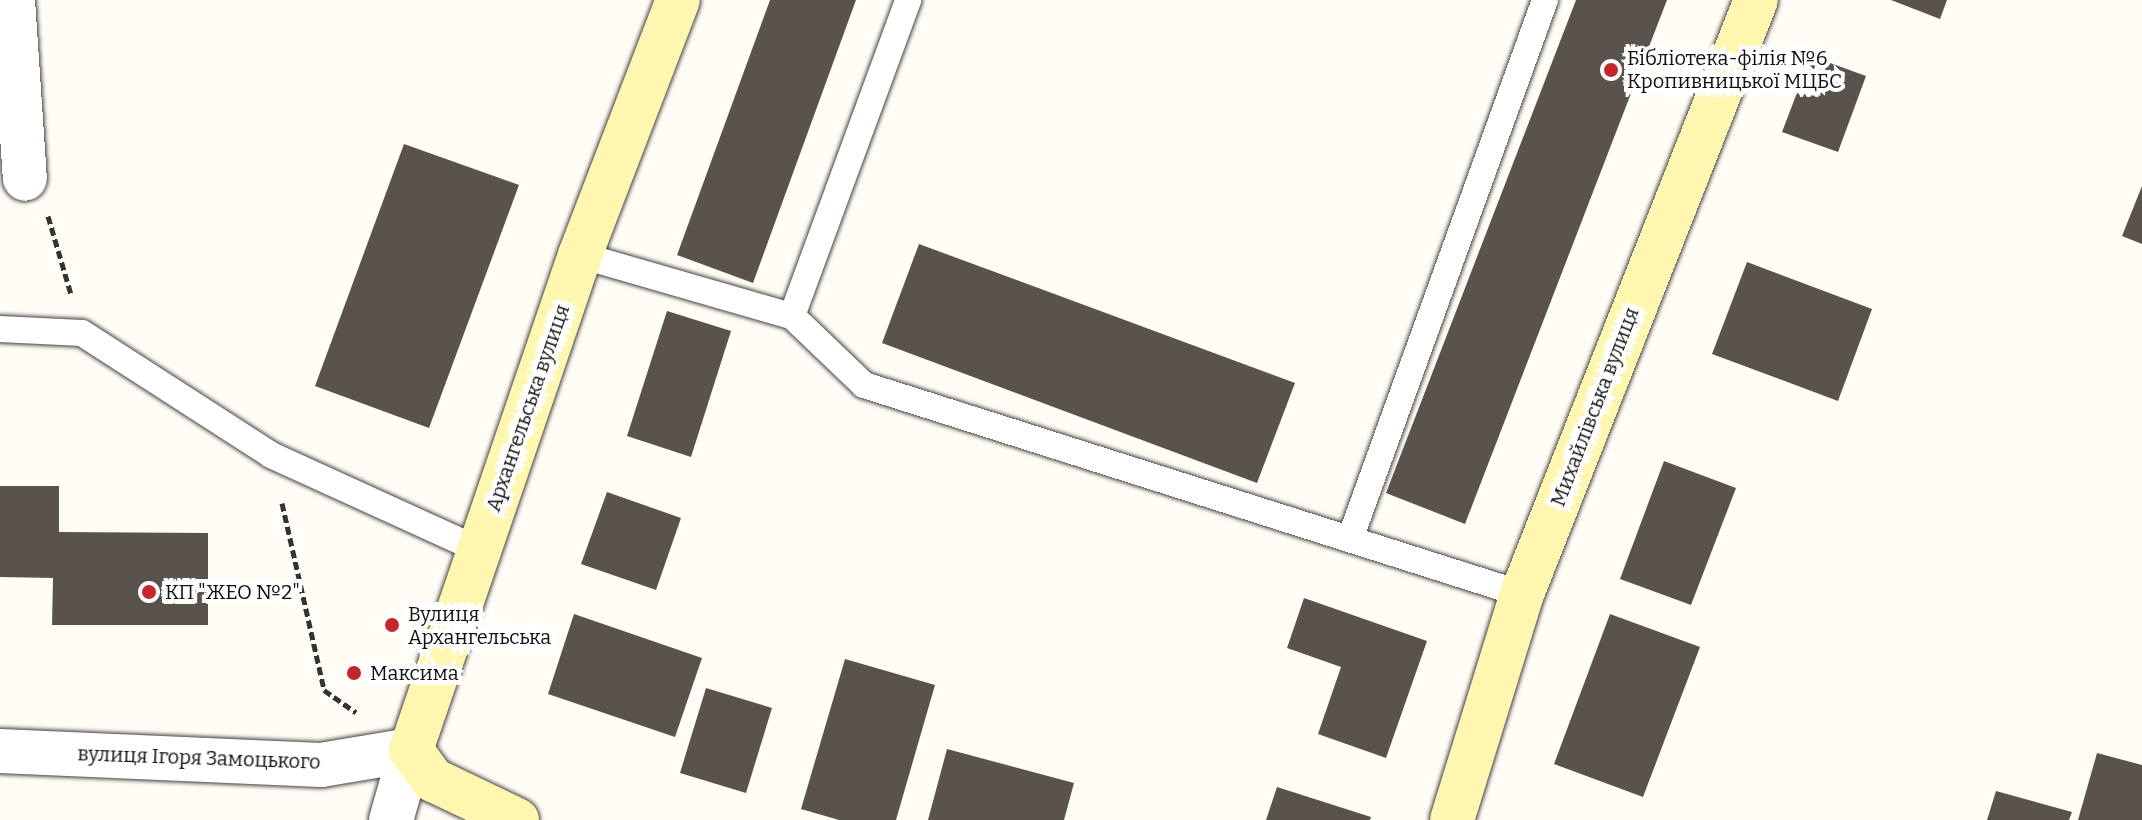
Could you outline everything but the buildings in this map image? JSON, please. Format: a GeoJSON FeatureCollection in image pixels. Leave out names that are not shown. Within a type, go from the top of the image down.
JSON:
{"type":"FeatureCollection","features":[{"type":"Feature","properties":{"kind":"street"},"geometry":{"type":"LineString","coordinates":[[13,0],[25,179]]}},
{"type":"Feature","properties":{"kind":"street","name":"Архангельська вулиця"},"geometry":{"type":"LineString","coordinates":[[391,820],[411,750],[580,255],[678,0]]}},
{"type":"Feature","properties":{"kind":"street","name":"Михайлівська вулиця"},"geometry":{"type":"LineString","coordinates":[[1452,820],[1522,594],[1756,0]]}},
{"type":"Feature","properties":{"kind":"street"},"geometry":{"type":"LineString","coordinates":[[411,750],[433,780],[517,820]]}},
{"type":"Feature","properties":{"kind":"street","name":"вулиця Ігоря Замоцького"},"geometry":{"type":"LineString","coordinates":[[0,751],[321,765],[411,750]]}},
{"type":"Feature","properties":{"kind":"lane"},"geometry":{"type":"LineString","coordinates":[[792,316],[908,0]]}},
{"type":"Feature","properties":{"kind":"lane"},"geometry":{"type":"LineString","coordinates":[[1350,539],[1545,0]]}},
{"type":"Feature","properties":{"kind":"lane"},"geometry":{"type":"LineString","coordinates":[[580,255],[792,316],[864,385],[1522,594]]}},
{"type":"Feature","properties":{"kind":"lane"},"geometry":{"type":"LineString","coordinates":[[0,329],[82,333],[271,455],[479,550]]}},
{"type":"Feature","properties":{"kind":"path"},"geometry":{"type":"LineString","coordinates":[[25,179],[39,183],[82,333]]}},
{"type":"Feature","properties":{"kind":"path"},"geometry":{"type":"LineString","coordinates":[[271,455],[324,690],[411,750]]}},
{"type":"Feature","properties":{"kind":"place","name":"Бібліотека-філія №6 Кропивницької МЦБС"},"geometry":{"type":"Point","coordinates":[1611,70]}},
{"type":"Feature","properties":{"kind":"place","name":"КП \"ЖЕО №2\""},"geometry":{"type":"Point","coordinates":[149,592]}},
{"type":"Feature","properties":{"kind":"place","name":"Вулиця Архангельська"},"geometry":{"type":"Point","coordinates":[392,625]}},
{"type":"Feature","properties":{"kind":"place","name":"Максима"},"geometry":{"type":"Point","coordinates":[354,673]}}]}
